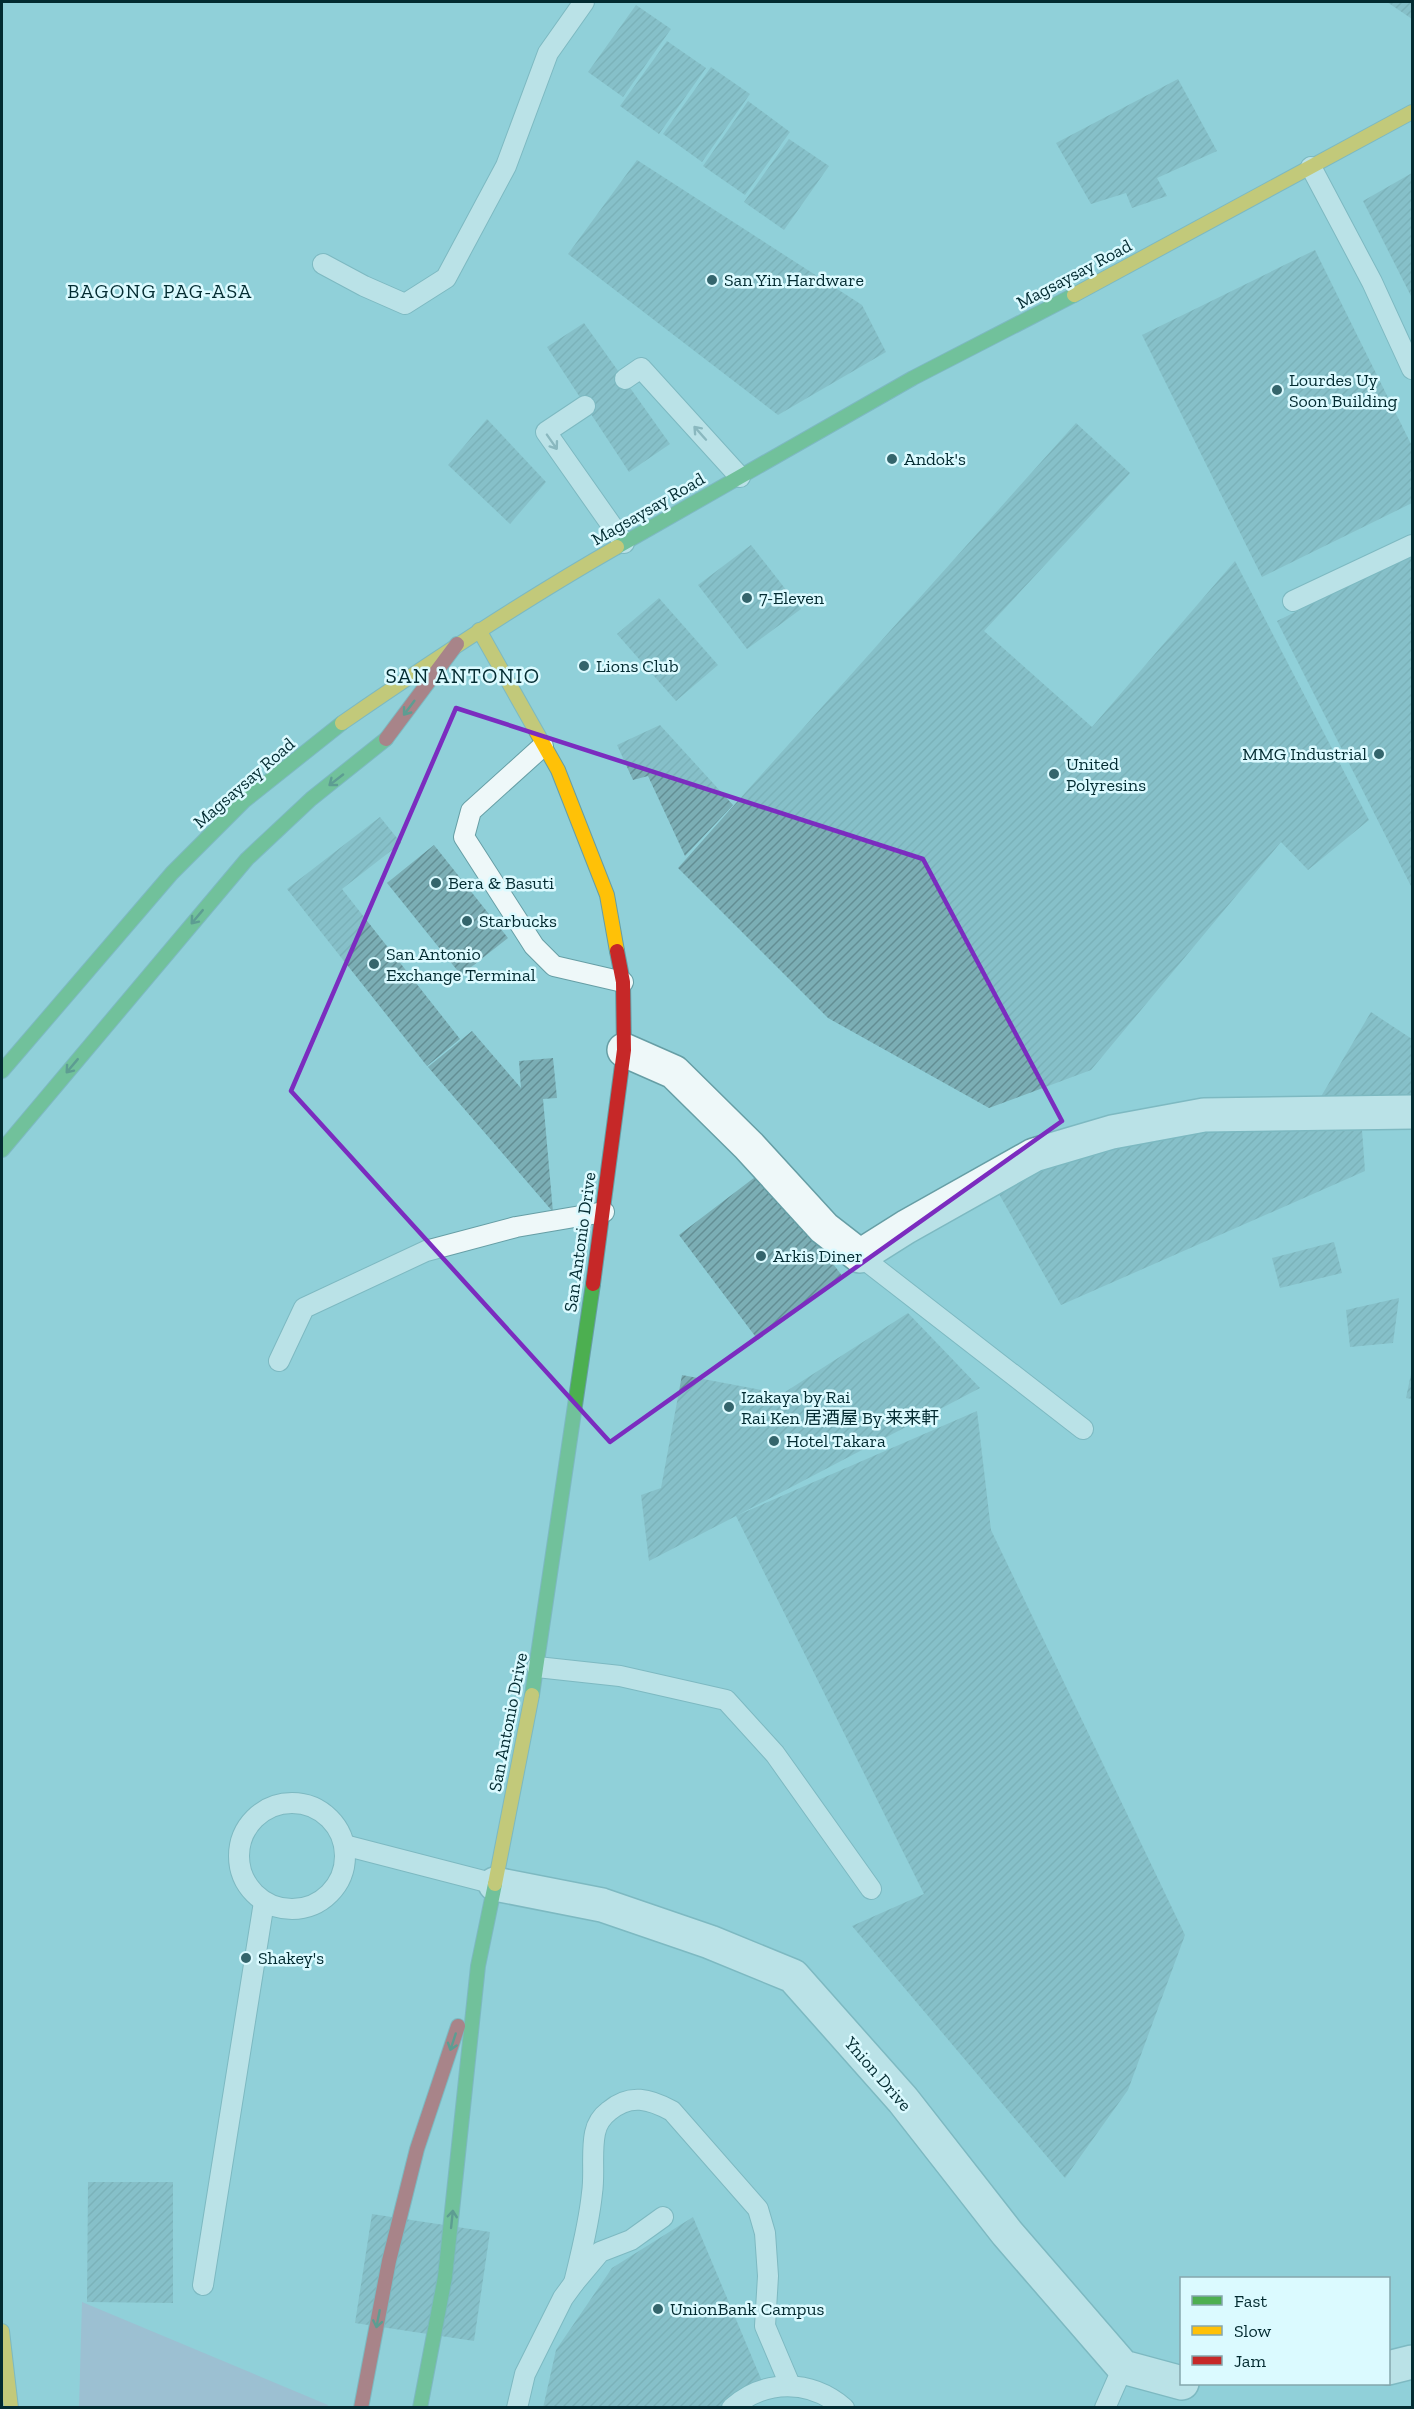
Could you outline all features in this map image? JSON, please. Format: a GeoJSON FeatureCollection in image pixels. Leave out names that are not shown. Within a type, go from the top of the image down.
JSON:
{"type":"FeatureCollection","features":[{"type":"Feature","properties":{"kind":"main road","name":"Magsaysay Road"},"geometry":{"type":"LineString","coordinates":[[2,1071],[172,873],[244,801],[333,730],[456,644],[557,581],[913,378],[1413,112]]}},
{"type":"Feature","properties":{"kind":"main road","name":"San Antonio Drive"},"geometry":{"type":"LineString","coordinates":[[478,1966],[537,1667],[604,1212],[624,1050],[623,982],[607,895],[558,770],[479,630]]}},
{"type":"Feature","properties":{"kind":"main road"},"geometry":{"type":"LineString","coordinates":[[2,1150],[247,859],[311,799],[381,744],[456,644]]}},
{"type":"Feature","properties":{"kind":"main road"},"geometry":{"type":"LineString","coordinates":[[361,2408],[389,2261],[417,2149],[478,1966]]}},
{"type":"Feature","properties":{"kind":"main road"},"geometry":{"type":"LineString","coordinates":[[420,2408],[445,2277],[478,1966]]}},
{"type":"Feature","properties":{"kind":"main road"},"geometry":{"type":"LineString","coordinates":[[2,2331],[11,2408]]}},
{"type":"Feature","properties":{"kind":"street"},"geometry":{"type":"LineString","coordinates":[[624,1050],[674,1072],[749,1146],[824,1228],[860,1256],[906,1227],[1034,1155],[1112,1132],[1204,1115],[1413,1112]]}},
{"type":"Feature","properties":{"kind":"street","name":"Ynion Drive"},"geometry":{"type":"LineString","coordinates":[[495,1884],[602,1905],[710,1942],[793,1976],[903,2100],[1007,2232],[1123,2367]]}},
{"type":"Feature","properties":{"kind":"street"},"geometry":{"type":"LineString","coordinates":[[1390,2368],[1413,2362]]}},
{"type":"Feature","properties":{"kind":"street"},"geometry":{"type":"LineString","coordinates":[[1123,2367],[1180,2382]]}},
{"type":"Feature","properties":{"kind":"lane"},"geometry":{"type":"LineString","coordinates":[[323,264],[405,304],[446,278],[506,166],[548,53],[584,2]]}},
{"type":"Feature","properties":{"kind":"lane"},"geometry":{"type":"LineString","coordinates":[[1311,167],[1372,282],[1413,369]]}},
{"type":"Feature","properties":{"kind":"lane"},"geometry":{"type":"LineString","coordinates":[[625,379],[641,368],[740,477]]}},
{"type":"Feature","properties":{"kind":"lane"},"geometry":{"type":"LineString","coordinates":[[585,406],[546,432],[624,543]]}},
{"type":"Feature","properties":{"kind":"lane"},"geometry":{"type":"LineString","coordinates":[[1293,601],[1413,545]]}},
{"type":"Feature","properties":{"kind":"lane"},"geometry":{"type":"LineString","coordinates":[[543,746],[471,811],[464,837],[534,946],[554,966],[623,982]]}},
{"type":"Feature","properties":{"kind":"lane"},"geometry":{"type":"LineString","coordinates":[[279,1361],[304,1308],[426,1251],[516,1227],[604,1212]]}},
{"type":"Feature","properties":{"kind":"lane"},"geometry":{"type":"LineString","coordinates":[[860,1256],[1083,1429]]}},
{"type":"Feature","properties":{"kind":"lane"},"geometry":{"type":"LineString","coordinates":[[537,1667],[620,1676],[726,1700],[776,1754],[871,1889]]}},
{"type":"Feature","properties":{"kind":"lane"},"geometry":{"type":"LineString","coordinates":[[294,1804],[311,1807],[326,1815],[337,1829],[344,1845],[345,1862],[340,1879],[329,1894],[315,1905],[298,1910],[280,1908],[264,1902],[250,1890],[242,1876],[238,1858],[241,1841],[248,1826],[261,1813],[277,1805],[294,1804]]}},
{"type":"Feature","properties":{"kind":"lane"},"geometry":{"type":"LineString","coordinates":[[344,1845],[495,1884]]}},
{"type":"Feature","properties":{"kind":"lane"},"geometry":{"type":"LineString","coordinates":[[203,2286],[264,1902]]}},
{"type":"Feature","properties":{"kind":"lane"},"geometry":{"type":"LineString","coordinates":[[574,2283],[593,2192],[595,2134],[600,2118],[617,2104],[634,2098],[656,2102],[672,2111],[758,2209],[765,2234],[768,2276],[765,2326],[790,2385]]}},
{"type":"Feature","properties":{"kind":"lane"},"geometry":{"type":"LineString","coordinates":[[517,2408],[525,2374],[563,2298],[574,2283],[600,2252],[631,2240],[663,2217]]}},
{"type":"Feature","properties":{"kind":"lane"},"geometry":{"type":"LineString","coordinates":[[1105,2408],[1123,2367]]}},
{"type":"Feature","properties":{"kind":"lane"},"geometry":{"type":"LineString","coordinates":[[732,2408],[760,2390],[790,2385],[818,2391],[832,2398],[844,2408]]}},
{"type":"Feature","properties":{"kind":"highlighted area"},"geometry":{"type":"Polygon","coordinates":[[[456,708],[923,859],[1062,1121],[610,1442],[291,1091],[456,708]]]}},
{"type":"Feature","properties":{"kind":"shaded area"},"geometry":{"type":"Polygon","coordinates":[[[82,2302],[328,2405],[327,2407],[79,2407],[82,2302]]]}},
{"type":"Feature","properties":{"kind":"building"},"geometry":{"type":"Polygon","coordinates":[[[1387,2],[1412,2],[1412,19],[1387,2]]]}},
{"type":"Feature","properties":{"kind":"building"},"geometry":{"type":"Polygon","coordinates":[[[636,5],[671,29],[623,97],[588,72],[636,5]]]}},
{"type":"Feature","properties":{"kind":"building"},"geometry":{"type":"Polygon","coordinates":[[[667,41],[706,68],[659,134],[620,106],[667,41]]]}},
{"type":"Feature","properties":{"kind":"building"},"geometry":{"type":"Polygon","coordinates":[[[711,67],[750,94],[702,162],[663,134],[711,67]]]}},
{"type":"Feature","properties":{"kind":"building"},"geometry":{"type":"Polygon","coordinates":[[[1178,79],[1217,151],[1157,178],[1167,196],[1132,208],[1126,193],[1091,204],[1056,143],[1178,79]]]}},
{"type":"Feature","properties":{"kind":"building"},"geometry":{"type":"Polygon","coordinates":[[[748,101],[790,132],[745,195],[703,166],[748,101]]]}},
{"type":"Feature","properties":{"kind":"building"},"geometry":{"type":"Polygon","coordinates":[[[789,139],[829,166],[784,230],[744,202],[789,139]]]}},
{"type":"Feature","properties":{"kind":"building","name":"San Yin Hardware"},"geometry":{"type":"Polygon","coordinates":[[[637,160],[862,305],[886,352],[778,415],[568,254],[637,160]]]}},
{"type":"Feature","properties":{"kind":"building"},"geometry":{"type":"Polygon","coordinates":[[[1412,173],[1412,298],[1363,201],[1412,173]]]}},
{"type":"Feature","properties":{"kind":"building","name":"Lourdes Uy Soon Building"},"geometry":{"type":"Polygon","coordinates":[[[1315,250],[1412,446],[1412,503],[1262,577],[1142,335],[1315,250]]]}},
{"type":"Feature","properties":{"kind":"building"},"geometry":{"type":"Polygon","coordinates":[[[584,323],[670,444],[629,472],[547,347],[584,323]]]}},
{"type":"Feature","properties":{"kind":"building"},"geometry":{"type":"Polygon","coordinates":[[[487,419],[546,482],[510,524],[448,465],[487,419]]]}},
{"type":"Feature","properties":{"kind":"building","name":"United Polyresins"},"geometry":{"type":"Polygon","coordinates":[[[1076,423],[1130,473],[984,631],[1092,727],[1235,561],[1369,820],[1308,870],[1281,842],[1091,1070],[989,1108],[828,1018],[678,868],[1076,423]]]}},
{"type":"Feature","properties":{"kind":"building"},"geometry":{"type":"Polygon","coordinates":[[[751,545],[801,609],[747,649],[698,585],[751,545]]]}},
{"type":"Feature","properties":{"kind":"building","name":"MMG Industrial"},"geometry":{"type":"Polygon","coordinates":[[[1412,554],[1412,888],[1277,621],[1412,554]]]}},
{"type":"Feature","properties":{"kind":"building"},"geometry":{"type":"Polygon","coordinates":[[[659,598],[718,665],[676,701],[617,634],[659,598]]]}},
{"type":"Feature","properties":{"kind":"building"},"geometry":{"type":"Polygon","coordinates":[[[660,725],[733,805],[685,856],[648,776],[633,780],[617,745],[660,725]]]}},
{"type":"Feature","properties":{"kind":"building","name":"San Antonio Exchange Terminal"},"geometry":{"type":"Polygon","coordinates":[[[380,817],[401,843],[342,889],[460,1039],[427,1066],[287,889],[380,817]]]}},
{"type":"Feature","properties":{"kind":"building"},"geometry":{"type":"Polygon","coordinates":[[[434,845],[508,938],[461,975],[387,883],[434,845]]]}},
{"type":"Feature","properties":{"kind":"building"},"geometry":{"type":"Polygon","coordinates":[[[1371,1012],[1412,1039],[1412,1096],[1319,1100],[1371,1012]]]}},
{"type":"Feature","properties":{"kind":"building"},"geometry":{"type":"Polygon","coordinates":[[[472,1031],[521,1088],[519,1061],[553,1058],[557,1098],[543,1099],[553,1212],[428,1067],[472,1031]]]}},
{"type":"Feature","properties":{"kind":"building"},"geometry":{"type":"Polygon","coordinates":[[[1182,1130],[1362,1130],[1365,1171],[1061,1305],[994,1185],[1182,1130]]]}},
{"type":"Feature","properties":{"kind":"building","name":"Arkis Diner"},"geometry":{"type":"Polygon","coordinates":[[[763,1171],[843,1277],[758,1340],[679,1235],[763,1171]]]}},
{"type":"Feature","properties":{"kind":"building"},"geometry":{"type":"Polygon","coordinates":[[[1334,1242],[1342,1273],[1280,1288],[1272,1258],[1334,1242]]]}},
{"type":"Feature","properties":{"kind":"building"},"geometry":{"type":"Polygon","coordinates":[[[1399,1298],[1393,1343],[1350,1347],[1346,1310],[1399,1298]]]}},
{"type":"Feature","properties":{"kind":"building"},"geometry":{"type":"Polygon","coordinates":[[[908,1313],[980,1388],[738,1515],[977,1411],[991,1530],[1185,1935],[1128,2090],[1065,2178],[852,1926],[924,1894],[736,1516],[649,1561],[641,1495],[661,1488],[682,1375],[782,1394],[908,1313]]]}},
{"type":"Feature","properties":{"kind":"building"},"geometry":{"type":"Polygon","coordinates":[[[1412,1374],[1412,1399],[1406,1398],[1412,1374]]]}},
{"type":"Feature","properties":{"kind":"building"},"geometry":{"type":"Polygon","coordinates":[[[88,2182],[173,2182],[173,2303],[87,2302],[88,2182]]]}},
{"type":"Feature","properties":{"kind":"building"},"geometry":{"type":"Polygon","coordinates":[[[372,2214],[490,2232],[474,2341],[355,2323],[372,2214]]]}},
{"type":"Feature","properties":{"kind":"building","name":"UnionBank Campus"},"geometry":{"type":"Polygon","coordinates":[[[693,2217],[764,2386],[738,2393],[719,2408],[543,2408],[556,2350],[612,2268],[693,2217]]]}},
{"type":"Feature","properties":{"kind":"traffic: fast"},"geometry":{"type":"LineString","coordinates":[[617,547],[913,378],[1074,295]]}},
{"type":"Feature","properties":{"kind":"traffic: fast"},"geometry":{"type":"LineString","coordinates":[[2,1071],[172,873],[244,801],[342,723]]}},
{"type":"Feature","properties":{"kind":"traffic: fast"},"geometry":{"type":"LineString","coordinates":[[2,1150],[247,859],[311,799],[386,739]]}},
{"type":"Feature","properties":{"kind":"traffic: fast"},"geometry":{"type":"LineString","coordinates":[[532,1695],[593,1284]]}},
{"type":"Feature","properties":{"kind":"traffic: fast"},"geometry":{"type":"LineString","coordinates":[[420,2408],[445,2277],[478,1966],[495,1884]]}},
{"type":"Feature","properties":{"kind":"traffic: slow"},"geometry":{"type":"LineString","coordinates":[[1074,295],[1412,112]]}},
{"type":"Feature","properties":{"kind":"traffic: slow"},"geometry":{"type":"LineString","coordinates":[[342,723],[478,632],[617,547]]}},
{"type":"Feature","properties":{"kind":"traffic: slow"},"geometry":{"type":"LineString","coordinates":[[479,630],[558,770],[607,895],[617,951]]}},
{"type":"Feature","properties":{"kind":"traffic: slow"},"geometry":{"type":"LineString","coordinates":[[495,1884],[532,1695]]}},
{"type":"Feature","properties":{"kind":"traffic: slow"},"geometry":{"type":"LineString","coordinates":[[2,2331],[11,2408]]}},
{"type":"Feature","properties":{"kind":"traffic: jam"},"geometry":{"type":"LineString","coordinates":[[386,739],[457,644]]}},
{"type":"Feature","properties":{"kind":"traffic: jam"},"geometry":{"type":"LineString","coordinates":[[593,1284],[624,1050],[623,982],[617,951]]}},
{"type":"Feature","properties":{"kind":"traffic: jam"},"geometry":{"type":"LineString","coordinates":[[361,2408],[389,2261],[417,2149],[458,2026]]}},
{"type":"Feature","properties":{"kind":"place","name":"San Yin Hardware"},"geometry":{"type":"Point","coordinates":[712,280]}},
{"type":"Feature","properties":{"kind":"place","name":"Lourdes Uy Soon Building"},"geometry":{"type":"Point","coordinates":[1277,390]}},
{"type":"Feature","properties":{"kind":"place","name":"Andok's"},"geometry":{"type":"Point","coordinates":[892,459]}},
{"type":"Feature","properties":{"kind":"place","name":"7-Eleven"},"geometry":{"type":"Point","coordinates":[747,598]}},
{"type":"Feature","properties":{"kind":"place","name":"Lions Club"},"geometry":{"type":"Point","coordinates":[584,666]}},
{"type":"Feature","properties":{"kind":"place","name":"MMG Industrial"},"geometry":{"type":"Point","coordinates":[1379,754]}},
{"type":"Feature","properties":{"kind":"place","name":"United Polyresins"},"geometry":{"type":"Point","coordinates":[1054,774]}},
{"type":"Feature","properties":{"kind":"place","name":"Bera & Basuti"},"geometry":{"type":"Point","coordinates":[436,883]}},
{"type":"Feature","properties":{"kind":"place","name":"Starbucks"},"geometry":{"type":"Point","coordinates":[467,921]}},
{"type":"Feature","properties":{"kind":"place","name":"San Antonio Exchange Terminal"},"geometry":{"type":"Point","coordinates":[374,964]}},
{"type":"Feature","properties":{"kind":"place","name":"Arkis Diner"},"geometry":{"type":"Point","coordinates":[761,1256]}},
{"type":"Feature","properties":{"kind":"place","name":"Izakaya by Rai Rai Ken 居酒屋 By 来来軒"},"geometry":{"type":"Point","coordinates":[729,1407]}},
{"type":"Feature","properties":{"kind":"place","name":"Hotel Takara"},"geometry":{"type":"Point","coordinates":[774,1441]}},
{"type":"Feature","properties":{"kind":"place","name":"Shakey's"},"geometry":{"type":"Point","coordinates":[246,1958]}},
{"type":"Feature","properties":{"kind":"place","name":"UnionBank Campus"},"geometry":{"type":"Point","coordinates":[658,2309]}},
{"type":"Feature","properties":{"kind":"district","name":"BAGONG PAG-ASA"},"geometry":{"type":"Point","coordinates":[160,291]}},
{"type":"Feature","properties":{"kind":"district","name":"SAN ANTONIO"},"geometry":{"type":"Point","coordinates":[463,676]}}]}
